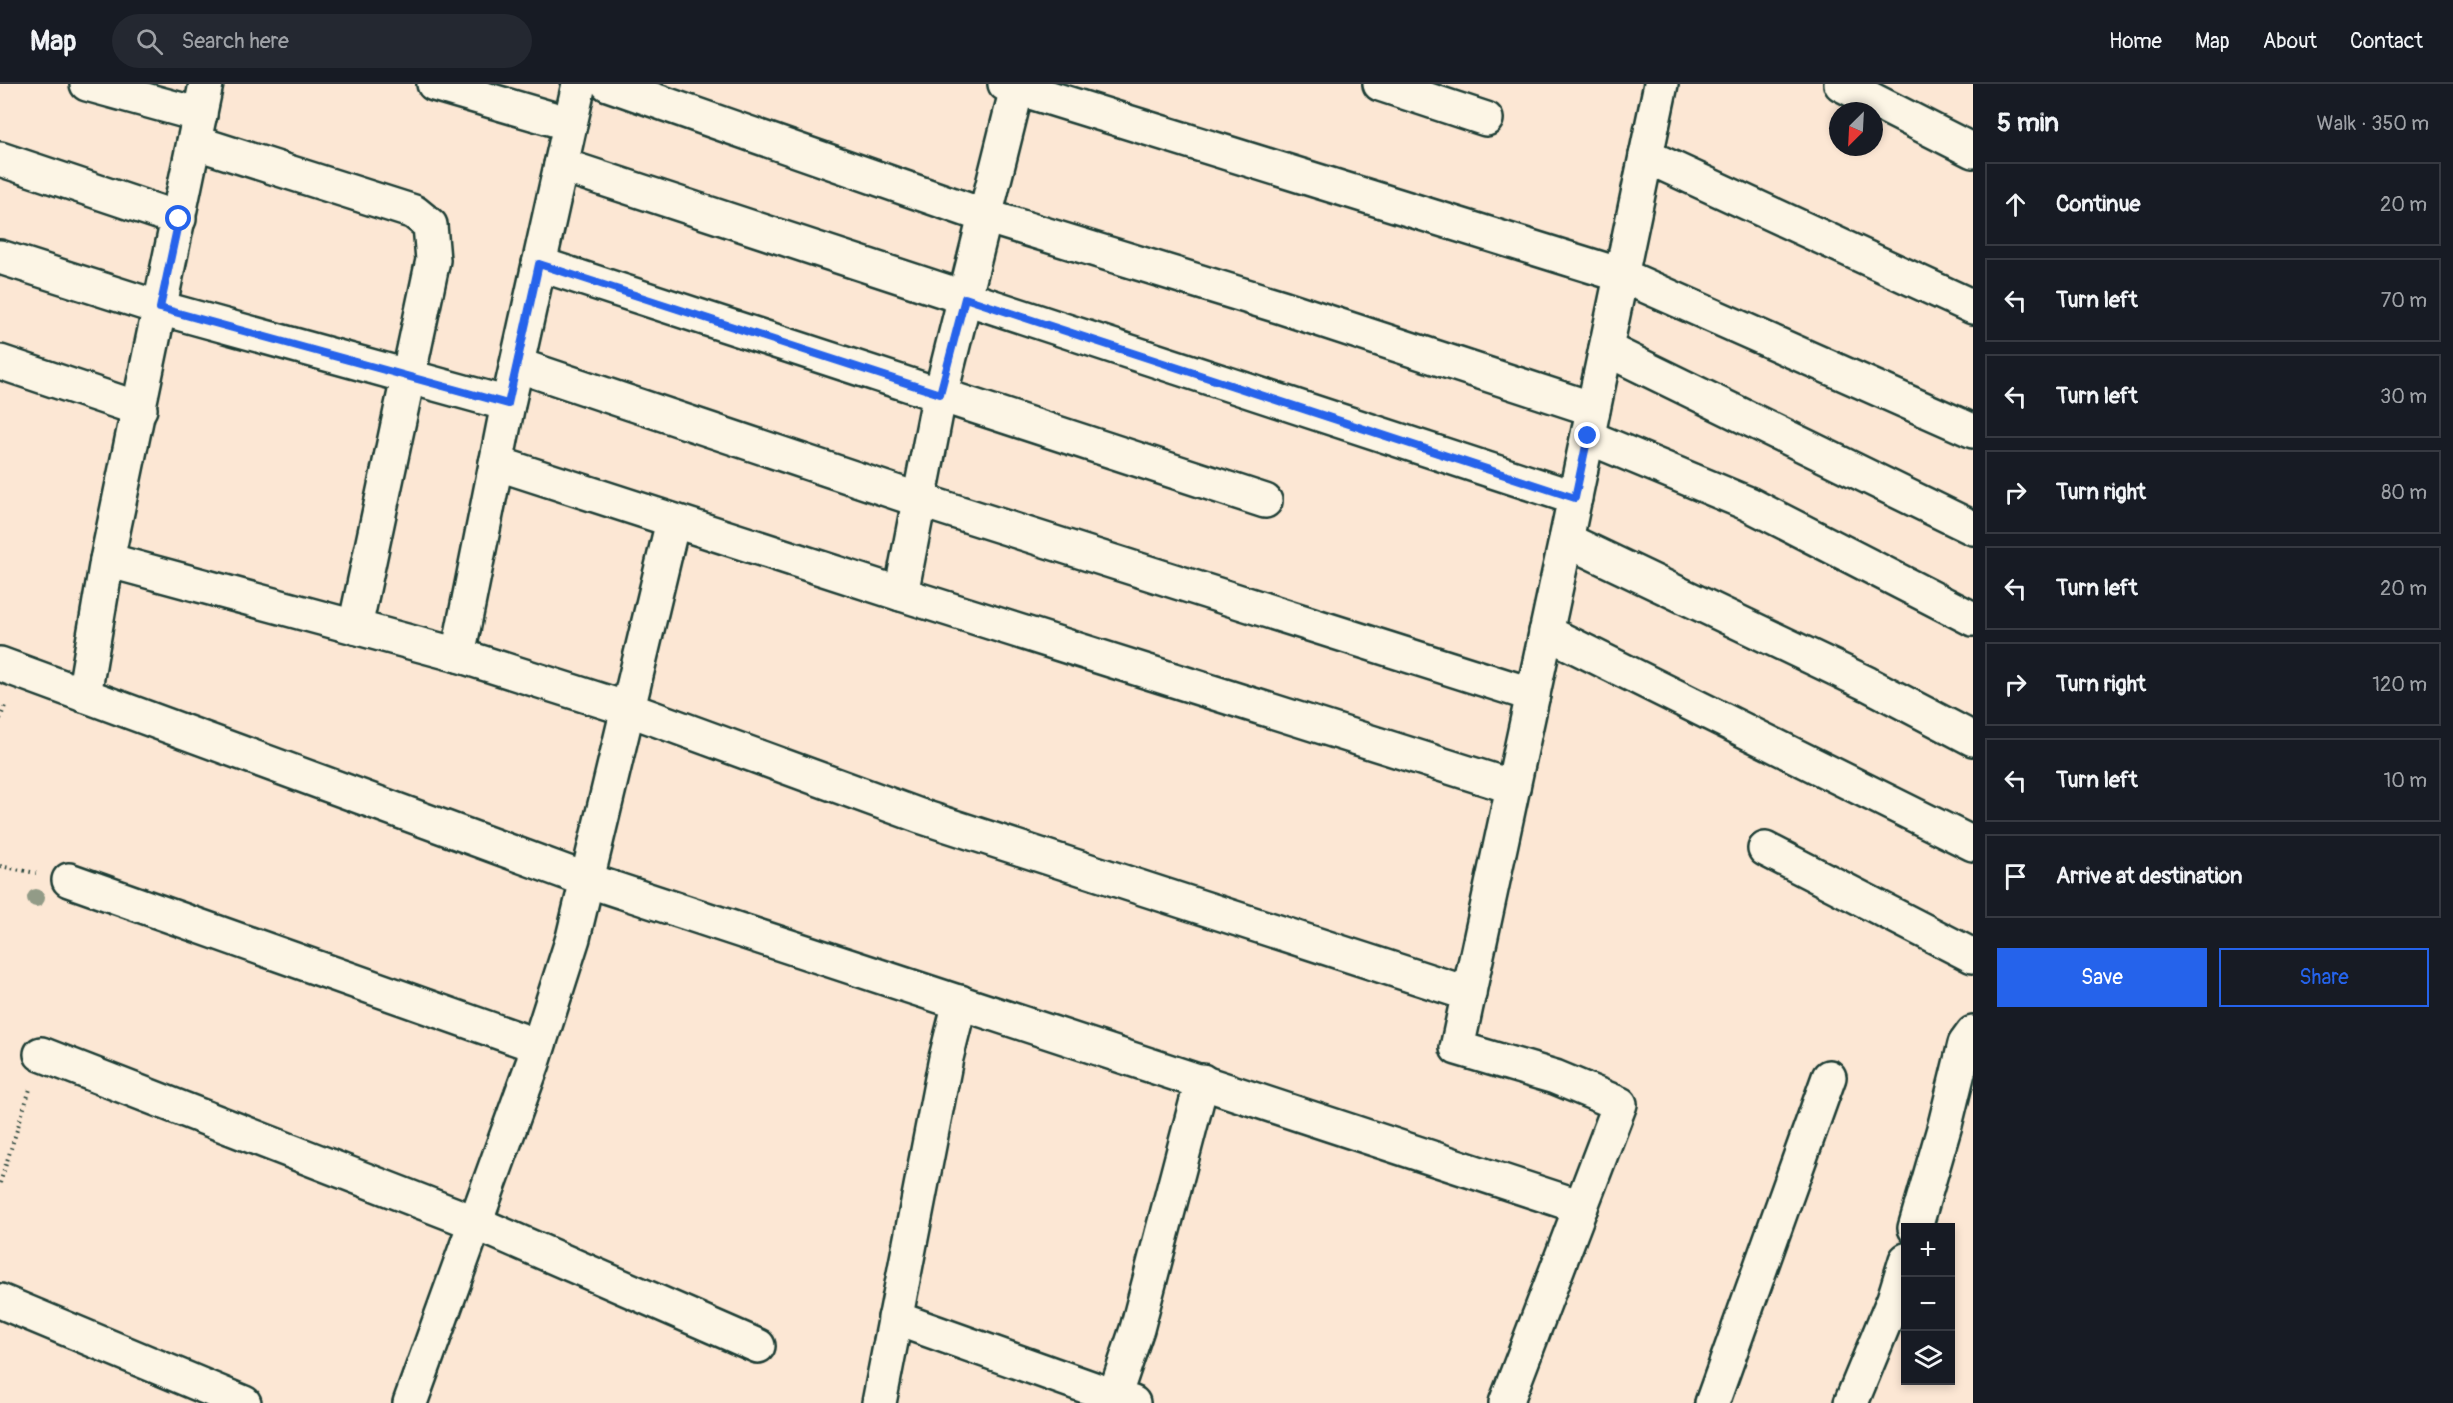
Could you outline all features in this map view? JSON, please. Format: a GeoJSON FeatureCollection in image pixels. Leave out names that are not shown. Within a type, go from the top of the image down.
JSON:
{"type":"FeatureCollection","features":[{"type":"Feature","properties":{"kind":"street"},"geometry":{"type":"LineString","coordinates":[[87,84],[200,114],[414,212],[430,225],[433,260],[355,627]]}},
{"type":"Feature","properties":{"kind":"street"},"geometry":{"type":"LineString","coordinates":[[434,84],[570,124]]}},
{"type":"Feature","properties":{"kind":"street"},"geometry":{"type":"LineString","coordinates":[[458,655],[508,404],[579,84]]}},
{"type":"Feature","properties":{"kind":"street"},"geometry":{"type":"LineString","coordinates":[[608,84],[985,216],[1281,308],[1591,423],[1973,619]]}},
{"type":"Feature","properties":{"kind":"street"},"geometry":{"type":"LineString","coordinates":[[1380,84],[1486,119]]}},
{"type":"Feature","properties":{"kind":"street"},"geometry":{"type":"LineString","coordinates":[[1506,1403],[1620,1104],[1555,1077],[1457,1048],[1661,84]]}},
{"type":"Feature","properties":{"kind":"street"},"geometry":{"type":"LineString","coordinates":[[1841,84],[1973,152]]}},
{"type":"Feature","properties":{"kind":"street"},"geometry":{"type":"LineString","coordinates":[[901,594],[940,394],[985,216],[1013,85],[1621,275],[1973,431]]}},
{"type":"Feature","properties":{"kind":"street"},"geometry":{"type":"LineString","coordinates":[[84,695],[107,560],[200,114]]}},
{"type":"Feature","properties":{"kind":"street"},"geometry":{"type":"LineString","coordinates":[[1646,156],[1973,308]]}},
{"type":"Feature","properties":{"kind":"street"},"geometry":{"type":"LineString","coordinates":[[0,159],[179,219]]}},
{"type":"Feature","properties":{"kind":"street"},"geometry":{"type":"LineString","coordinates":[[561,165],[1575,498]]}},
{"type":"Feature","properties":{"kind":"street"},"geometry":{"type":"LineString","coordinates":[[0,257],[160,308],[508,404]]}},
{"type":"Feature","properties":{"kind":"street"},"geometry":{"type":"LineString","coordinates":[[539,264],[1265,501]]}},
{"type":"Feature","properties":{"kind":"street"},"geometry":{"type":"LineString","coordinates":[[1606,349],[1973,528]]}},
{"type":"Feature","properties":{"kind":"street"},"geometry":{"type":"LineString","coordinates":[[0,362],[140,409]]}},
{"type":"Feature","properties":{"kind":"street"},"geometry":{"type":"LineString","coordinates":[[517,364],[919,500],[1533,695]]}},
{"type":"Feature","properties":{"kind":"street"},"geometry":{"type":"LineString","coordinates":[[496,464],[1513,787]]}},
{"type":"Feature","properties":{"kind":"street"},"geometry":{"type":"LineString","coordinates":[[410,1403],[476,1223],[573,938],[673,521]]}},
{"type":"Feature","properties":{"kind":"street"},"geometry":{"type":"LineString","coordinates":[[1566,540],[1868,684],[1973,739]]}},
{"type":"Feature","properties":{"kind":"street"},"geometry":{"type":"LineString","coordinates":[[107,560],[458,655],[628,709],[920,816],[1469,994]]}},
{"type":"Feature","properties":{"kind":"street"},"geometry":{"type":"LineString","coordinates":[[1546,632],[1973,844]]}},
{"type":"Feature","properties":{"kind":"street"},"geometry":{"type":"LineString","coordinates":[[0,664],[587,880],[1581,1207]]}},
{"type":"Feature","properties":{"kind":"street"},"geometry":{"type":"LineString","coordinates":[[1765,849],[1973,957]]}},
{"type":"Feature","properties":{"kind":"street"},"geometry":{"type":"LineString","coordinates":[[69,880],[538,1046]]}},
{"type":"Feature","properties":{"kind":"street"},"geometry":{"type":"LineString","coordinates":[[879,1403],[946,1058],[960,1002]]}},
{"type":"Feature","properties":{"kind":"street"},"geometry":{"type":"LineString","coordinates":[[1916,1223],[1945,1125],[1965,1044],[1973,1032]]}},
{"type":"Feature","properties":{"kind":"street"},"geometry":{"type":"LineString","coordinates":[[41,1054],[476,1223],[758,1346]]}},
{"type":"Feature","properties":{"kind":"street"},"geometry":{"type":"LineString","coordinates":[[1712,1403],[1829,1077]]}},
{"type":"Feature","properties":{"kind":"street"},"geometry":{"type":"LineString","coordinates":[[895,1318],[1120,1401],[1202,1081]]}},
{"type":"Feature","properties":{"kind":"street"},"geometry":{"type":"LineString","coordinates":[[1851,1403],[1894,1299],[1901,1274]]}},
{"type":"Feature","properties":{"kind":"street"},"geometry":{"type":"LineString","coordinates":[[0,1301],[244,1403]]}},
{"type":"Feature","properties":{"kind":"path"},"geometry":{"type":"LineString","coordinates":[[0,1183],[41,1054]]}},
{"type":"Feature","properties":{"kind":"route"},"geometry":{"type":"LineString","coordinates":[[179,219],[160,308],[508,404],[539,264],[940,394],[965,298],[1575,498],[1588,436]]}}]}
